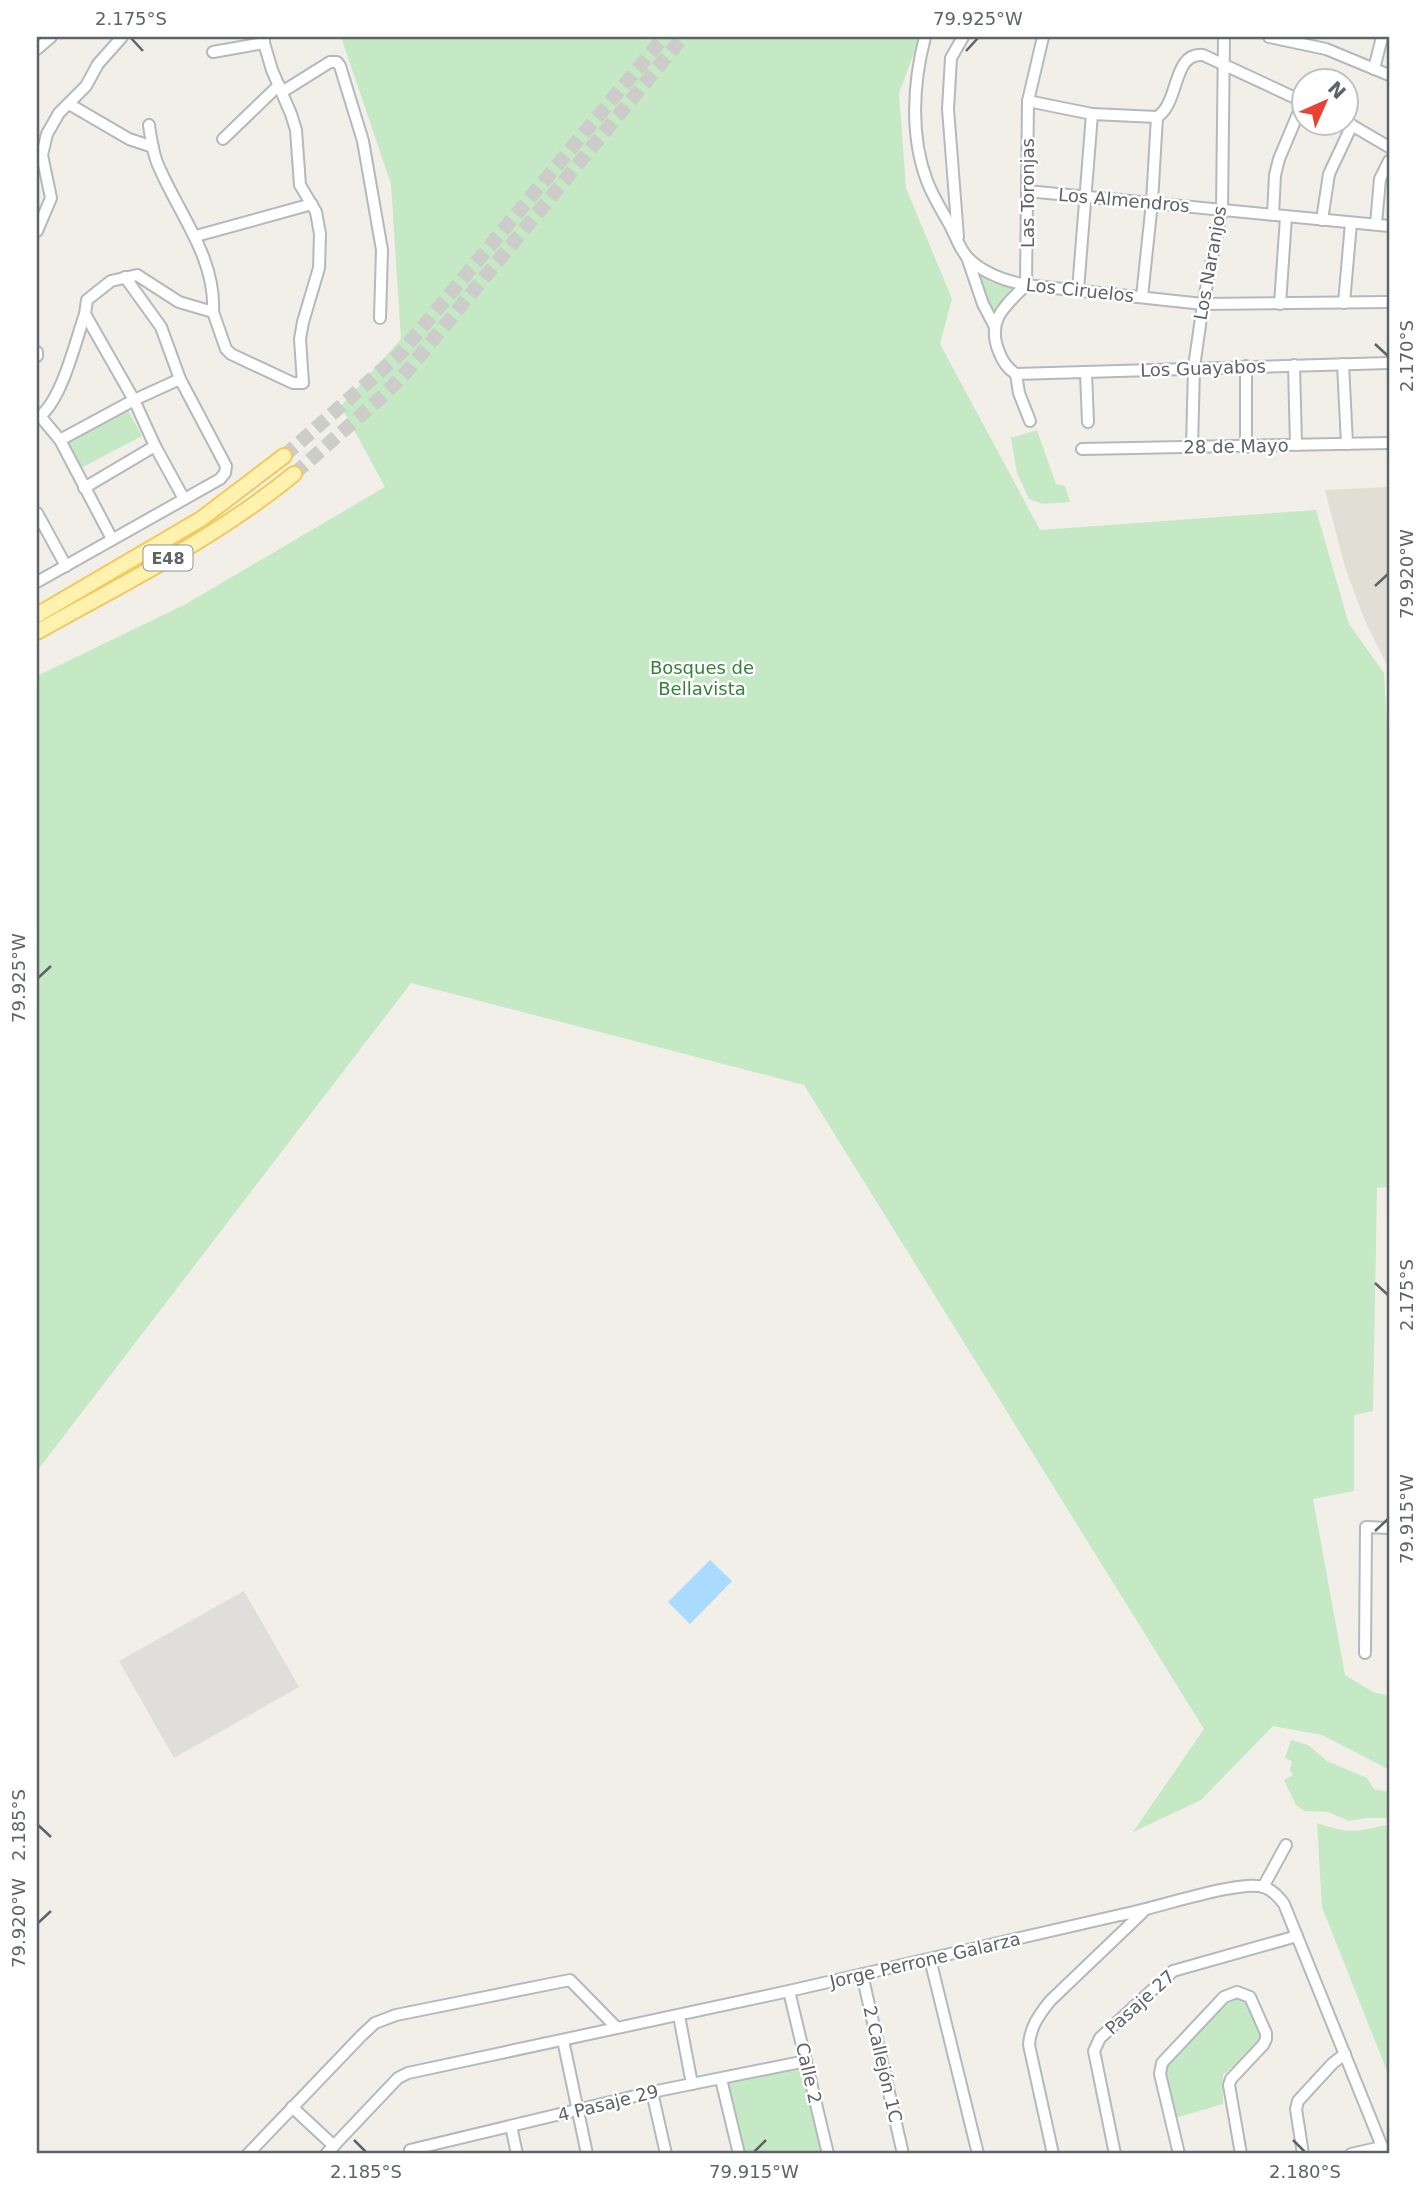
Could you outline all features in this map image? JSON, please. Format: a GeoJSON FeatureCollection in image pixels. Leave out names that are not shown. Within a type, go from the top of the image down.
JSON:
{"type":"FeatureCollection","features":[{"type":"Feature","properties":{"kind":"main road","name":"E48"},"geometry":{"type":"LineString","coordinates":[[37,615],[201,519],[284,456]]}},
{"type":"Feature","properties":{"kind":"main road","name":"E48"},"geometry":{"type":"LineString","coordinates":[[37,632],[215,532],[254,506],[294,474]]}},
{"type":"Feature","properties":{"kind":"main road"},"geometry":{"type":"LineString","coordinates":[[241,490],[254,506]]}},
{"type":"Feature","properties":{"kind":"street"},"geometry":{"type":"LineString","coordinates":[[37,49],[51,37]]}},
{"type":"Feature","properties":{"kind":"street"},"geometry":{"type":"LineString","coordinates":[[37,231],[51,198],[42,155],[47,134],[59,113],[86,86],[98,64],[122,37]]}},
{"type":"Feature","properties":{"kind":"street"},"geometry":{"type":"LineString","coordinates":[[925,37],[915,102],[922,167],[928,184],[967,257],[979,294],[994,325],[995,341],[1000,355],[1009,369],[1016,374],[1019,393],[1030,421]]}},
{"type":"Feature","properties":{"kind":"street"},"geometry":{"type":"LineString","coordinates":[[959,241],[951,158],[948,86],[951,58],[963,37]]}},
{"type":"Feature","properties":{"kind":"street","name":"Las Toronjas"},"geometry":{"type":"LineString","coordinates":[[1026,285],[1028,101],[1043,37]]}},
{"type":"Feature","properties":{"kind":"street","name":"Los Naranjos"},"geometry":{"type":"LineString","coordinates":[[1192,447],[1194,367],[1203,304],[1222,209],[1224,37]]}},
{"type":"Feature","properties":{"kind":"street"},"geometry":{"type":"LineString","coordinates":[[1269,37],[1316,42],[1389,75]]}},
{"type":"Feature","properties":{"kind":"street"},"geometry":{"type":"LineString","coordinates":[[1374,69],[1382,37]]}},
{"type":"Feature","properties":{"kind":"street"},"geometry":{"type":"LineString","coordinates":[[149,125],[158,165],[196,236],[214,297],[213,312],[226,349],[231,354],[293,383],[303,383],[302,331],[316,279],[319,258],[318,222],[312,204],[300,185],[296,131],[264,40],[213,52]]}},
{"type":"Feature","properties":{"kind":"street"},"geometry":{"type":"LineString","coordinates":[[1028,101],[1115,117],[1157,117],[1167,108],[1187,58],[1196,54],[1290,96]]}},
{"type":"Feature","properties":{"kind":"street"},"geometry":{"type":"LineString","coordinates":[[223,139],[280,88],[330,62],[337,62],[363,141],[382,250],[380,318]]}},
{"type":"Feature","properties":{"kind":"street"},"geometry":{"type":"LineString","coordinates":[[69,104],[129,139],[153,147]]}},
{"type":"Feature","properties":{"kind":"street"},"geometry":{"type":"LineString","coordinates":[[1078,290],[1092,114]]}},
{"type":"Feature","properties":{"kind":"street"},"geometry":{"type":"LineString","coordinates":[[1142,297],[1157,117]]}},
{"type":"Feature","properties":{"kind":"street"},"geometry":{"type":"LineString","coordinates":[[1360,130],[1389,147]]}},
{"type":"Feature","properties":{"kind":"street"},"geometry":{"type":"LineString","coordinates":[[1273,215],[1275,175],[1290,133]]}},
{"type":"Feature","properties":{"kind":"street"},"geometry":{"type":"LineString","coordinates":[[1322,220],[1329,174],[1344,136]]}},
{"type":"Feature","properties":{"kind":"street"},"geometry":{"type":"LineString","coordinates":[[1376,224],[1380,179],[1389,161]]}},
{"type":"Feature","properties":{"kind":"street","name":"Los Almendros"},"geometry":{"type":"LineString","coordinates":[[1027,191],[1389,226]]}},
{"type":"Feature","properties":{"kind":"street"},"geometry":{"type":"LineString","coordinates":[[196,236],[312,204]]}},
{"type":"Feature","properties":{"kind":"street"},"geometry":{"type":"LineString","coordinates":[[1280,304],[1286,217]]}},
{"type":"Feature","properties":{"kind":"street"},"geometry":{"type":"LineString","coordinates":[[1344,303],[1351,223]]}},
{"type":"Feature","properties":{"kind":"street","name":"Los Ciruelos"},"geometry":{"type":"LineString","coordinates":[[967,257],[1006,281],[1026,285],[1203,304],[1389,302]]}},
{"type":"Feature","properties":{"kind":"street"},"geometry":{"type":"LineString","coordinates":[[112,539],[60,440],[39,417],[54,399],[88,300],[111,281],[125,276],[141,276],[166,295],[213,312]]}},
{"type":"Feature","properties":{"kind":"street"},"geometry":{"type":"LineString","coordinates":[[37,582],[220,479],[225,473],[226,466],[180,379],[161,327],[125,276]]}},
{"type":"Feature","properties":{"kind":"street"},"geometry":{"type":"LineString","coordinates":[[994,325],[1007,304],[1026,285]]}},
{"type":"Feature","properties":{"kind":"street"},"geometry":{"type":"LineString","coordinates":[[85,314],[134,400],[184,499]]}},
{"type":"Feature","properties":{"kind":"street","name":"Los Guayabos"},"geometry":{"type":"LineString","coordinates":[[1016,374],[1389,363]]}},
{"type":"Feature","properties":{"kind":"street"},"geometry":{"type":"LineString","coordinates":[[1343,364],[1347,444]]}},
{"type":"Feature","properties":{"kind":"street"},"geometry":{"type":"LineString","coordinates":[[1294,365],[1296,445]]}},
{"type":"Feature","properties":{"kind":"street"},"geometry":{"type":"LineString","coordinates":[[1246,366],[1246,447]]}},
{"type":"Feature","properties":{"kind":"street"},"geometry":{"type":"LineString","coordinates":[[1086,373],[1088,422]]}},
{"type":"Feature","properties":{"kind":"street"},"geometry":{"type":"LineString","coordinates":[[60,440],[134,400],[180,379]]}},
{"type":"Feature","properties":{"kind":"street","name":"28 de Mayo"},"geometry":{"type":"LineString","coordinates":[[1082,450],[1389,443]]}},
{"type":"Feature","properties":{"kind":"street"},"geometry":{"type":"LineString","coordinates":[[84,488],[155,446]]}},
{"type":"Feature","properties":{"kind":"street"},"geometry":{"type":"LineString","coordinates":[[37,513],[66,566]]}},
{"type":"Feature","properties":{"kind":"street"},"geometry":{"type":"LineString","coordinates":[[1365,1653],[1366,1527],[1389,1528]]}},
{"type":"Feature","properties":{"kind":"street"},"geometry":{"type":"LineString","coordinates":[[1286,1845],[1263,1887],[1280,1899],[1297,1936],[1384,2151],[1351,2154]]}},
{"type":"Feature","properties":{"kind":"street","name":"Jorge Perrone Galarza"},"geometry":{"type":"LineString","coordinates":[[330,2150],[398,2078],[408,2073],[789,1991],[1143,1911],[1236,1887],[1263,1887]]}},
{"type":"Feature","properties":{"kind":"street"},"geometry":{"type":"LineString","coordinates":[[1054,2154],[1029,2045],[1030,2032],[1050,2001],[1143,1911]]}},
{"type":"Feature","properties":{"kind":"street","name":"Pasaje 27"},"geometry":{"type":"LineString","coordinates":[[1115,2154],[1094,2051],[1100,2038],[1173,1971],[1297,1936]]}},
{"type":"Feature","properties":{"kind":"street"},"geometry":{"type":"LineString","coordinates":[[930,1959],[978,2154]]}},
{"type":"Feature","properties":{"kind":"street","name":"2 Callejón 1C"},"geometry":{"type":"LineString","coordinates":[[862,1974],[903,2154]]}},
{"type":"Feature","properties":{"kind":"street"},"geometry":{"type":"LineString","coordinates":[[248,2154],[375,2023],[396,2015],[569,1980],[616,2027]]}},
{"type":"Feature","properties":{"kind":"street","name":"Calle 2"},"geometry":{"type":"LineString","coordinates":[[789,1991],[828,2154]]}},
{"type":"Feature","properties":{"kind":"street"},"geometry":{"type":"LineString","coordinates":[[1179,2154],[1160,2074],[1162,2063],[1224,1997],[1237,1992],[1250,1997],[1266,2033],[1264,2045],[1231,2078],[1229,2085],[1241,2154]]}},
{"type":"Feature","properties":{"kind":"street"},"geometry":{"type":"LineString","coordinates":[[680,2021],[692,2084]]}},
{"type":"Feature","properties":{"kind":"street"},"geometry":{"type":"LineString","coordinates":[[563,2040],[587,2154]]}},
{"type":"Feature","properties":{"kind":"street"},"geometry":{"type":"LineString","coordinates":[[1303,2154],[1296,2109],[1298,2101],[1333,2063],[1345,2054]]}},
{"type":"Feature","properties":{"kind":"street","name":"4 Pasaje 29"},"geometry":{"type":"LineString","coordinates":[[410,2150],[652,2092],[806,2061]]}},
{"type":"Feature","properties":{"kind":"street"},"geometry":{"type":"LineString","coordinates":[[721,2079],[739,2154]]}},
{"type":"Feature","properties":{"kind":"street"},"geometry":{"type":"LineString","coordinates":[[652,2092],[666,2154]]}},
{"type":"Feature","properties":{"kind":"street"},"geometry":{"type":"LineString","coordinates":[[292,2107],[330,2150]]}},
{"type":"Feature","properties":{"kind":"street"},"geometry":{"type":"LineString","coordinates":[[511,2126],[517,2154]]}},
{"type":"Feature","properties":{"kind":"shaded area"},"geometry":{"type":"Polygon","coordinates":[[[1389,487],[1389,669],[1365,621],[1345,567],[1325,490],[1389,487]]]}},
{"type":"Feature","properties":{"kind":"shaded area"},"geometry":{"type":"Polygon","coordinates":[[[244,1591],[299,1687],[174,1758],[119,1661],[244,1591]]]}},
{"type":"Feature","properties":{"kind":"green space","name":"Bosques de Bellavista"},"geometry":{"type":"Polygon","coordinates":[[[341,37],[920,37],[899,93],[906,188],[952,299],[940,344],[1040,530],[1316,510],[1349,624],[1384,673],[1389,763],[1389,1187],[1377,1188],[1373,1411],[1354,1415],[1354,1491],[1313,1499],[1345,1675],[1373,1692],[1389,1696],[1389,1768],[1322,1735],[1273,1726],[1201,1800],[1133,1832],[1204,1729],[804,1085],[411,983],[37,1471],[37,676],[184,605],[385,487],[341,406],[401,339],[391,184],[341,37]]]}},
{"type":"Feature","properties":{"kind":"green space"},"geometry":{"type":"Polygon","coordinates":[[[978,273],[992,283],[1017,289],[993,317],[987,306],[978,273]]]}},
{"type":"Feature","properties":{"kind":"green space"},"geometry":{"type":"Polygon","coordinates":[[[128,410],[142,436],[77,470],[64,445],[128,410]]]}},
{"type":"Feature","properties":{"kind":"green space"},"geometry":{"type":"Polygon","coordinates":[[[1037,430],[1056,484],[1065,486],[1070,502],[1043,504],[1029,499],[1017,473],[1011,438],[1037,430]]]}},
{"type":"Feature","properties":{"kind":"green space"},"geometry":{"type":"Polygon","coordinates":[[[1291,1740],[1308,1745],[1327,1761],[1367,1778],[1374,1789],[1389,1792],[1389,1818],[1349,1821],[1328,1812],[1305,1811],[1296,1805],[1284,1780],[1293,1775],[1290,1770],[1292,1761],[1285,1758],[1291,1740]]]}},
{"type":"Feature","properties":{"kind":"green space"},"geometry":{"type":"Polygon","coordinates":[[[1317,1823],[1348,1830],[1389,1826],[1389,2076],[1322,1907],[1317,1823]]]}},
{"type":"Feature","properties":{"kind":"green space"},"geometry":{"type":"Polygon","coordinates":[[[1237,1995],[1248,1999],[1263,2033],[1262,2041],[1223,2075],[1223,2104],[1175,2118],[1166,2075],[1170,2057],[1224,1999],[1237,1995]]]}},
{"type":"Feature","properties":{"kind":"green space"},"geometry":{"type":"Polygon","coordinates":[[[805,2059],[827,2154],[741,2154],[722,2074],[805,2059]]]}},
{"type":"Feature","properties":{"kind":"water"},"geometry":{"type":"Polygon","coordinates":[[[710,1560],[732,1581],[690,1624],[668,1602],[710,1560]]]}},
{"type":"Feature","properties":{"kind":"tunnel"},"geometry":{"type":"LineString","coordinates":[[284,456],[399,355],[664,37]]}},
{"type":"Feature","properties":{"kind":"tunnel"},"geometry":{"type":"LineString","coordinates":[[294,474],[385,394],[408,370],[683,37]]}}]}
